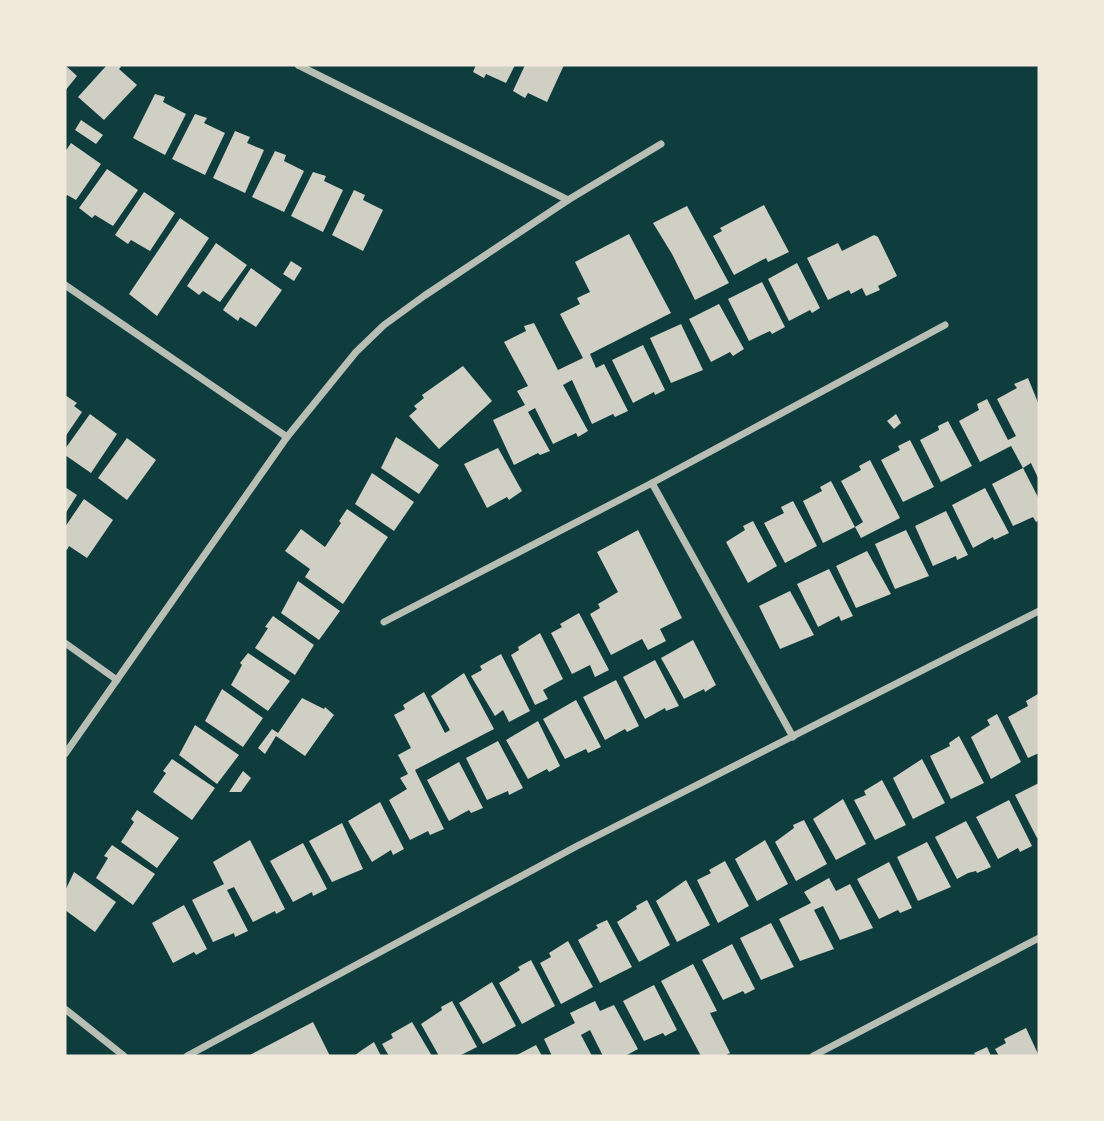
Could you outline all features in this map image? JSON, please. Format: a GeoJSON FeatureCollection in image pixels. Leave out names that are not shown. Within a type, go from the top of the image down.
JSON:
{"type":"FeatureCollection","features":[{"type":"Feature","properties":{"kind":"street"},"geometry":{"type":"LineString","coordinates":[[298,65],[568,200]]}},
{"type":"Feature","properties":{"kind":"street"},"geometry":{"type":"LineString","coordinates":[[65,754],[287,437],[356,352],[384,325],[568,200],[661,144]]}},
{"type":"Feature","properties":{"kind":"street"},"geometry":{"type":"LineString","coordinates":[[65,285],[287,437]]}},
{"type":"Feature","properties":{"kind":"street"},"geometry":{"type":"LineString","coordinates":[[384,622],[652,483],[945,326]]}},
{"type":"Feature","properties":{"kind":"street"},"geometry":{"type":"LineString","coordinates":[[652,483],[793,737]]}},
{"type":"Feature","properties":{"kind":"street"},"geometry":{"type":"LineString","coordinates":[[187,1056],[577,846],[1039,611]]}},
{"type":"Feature","properties":{"kind":"street"},"geometry":{"type":"LineString","coordinates":[[65,643],[117,680]]}},
{"type":"Feature","properties":{"kind":"street"},"geometry":{"type":"LineString","coordinates":[[813,1056],[1039,937]]}},
{"type":"Feature","properties":{"kind":"street"},"geometry":{"type":"LineString","coordinates":[[65,1009],[124,1056]]}},
{"type":"Feature","properties":{"kind":"building"},"geometry":{"type":"Polygon","coordinates":[[[65,65],[77,76],[65,91],[65,65]]]}},
{"type":"Feature","properties":{"kind":"building"},"geometry":{"type":"Polygon","coordinates":[[[107,65],[119,65],[119,69],[137,85],[104,120],[78,97],[107,65]]]}},
{"type":"Feature","properties":{"kind":"building"},"geometry":{"type":"Polygon","coordinates":[[[476,65],[515,65],[506,83],[486,74],[484,78],[473,72],[476,65]]]}},
{"type":"Feature","properties":{"kind":"building"},"geometry":{"type":"Polygon","coordinates":[[[525,65],[564,65],[547,102],[528,93],[525,98],[513,91],[525,65]]]}},
{"type":"Feature","properties":{"kind":"building"},"geometry":{"type":"Polygon","coordinates":[[[155,94],[165,97],[163,102],[186,114],[165,155],[133,138],[155,94]]]}},
{"type":"Feature","properties":{"kind":"building"},"geometry":{"type":"Polygon","coordinates":[[[195,114],[207,118],[204,123],[225,133],[205,175],[172,159],[195,114]]]}},
{"type":"Feature","properties":{"kind":"building"},"geometry":{"type":"Polygon","coordinates":[[[81,120],[103,135],[96,144],[75,130],[81,120]]]}},
{"type":"Feature","properties":{"kind":"building"},"geometry":{"type":"Polygon","coordinates":[[[235,131],[250,137],[247,143],[264,150],[245,193],[213,178],[235,131]]]}},
{"type":"Feature","properties":{"kind":"building"},"geometry":{"type":"Polygon","coordinates":[[[71,143],[101,164],[76,200],[67,195],[65,198],[65,152],[71,143]]]}},
{"type":"Feature","properties":{"kind":"building"},"geometry":{"type":"Polygon","coordinates":[[[275,151],[286,155],[284,161],[304,171],[284,212],[252,197],[275,151]]]}},
{"type":"Feature","properties":{"kind":"building"},"geometry":{"type":"Polygon","coordinates":[[[107,169],[138,190],[113,226],[95,215],[92,218],[79,208],[107,169]]]}},
{"type":"Feature","properties":{"kind":"building"},"geometry":{"type":"Polygon","coordinates":[[[313,172],[326,176],[324,181],[343,190],[323,232],[291,216],[313,172]]]}},
{"type":"Feature","properties":{"kind":"building"},"geometry":{"type":"Polygon","coordinates":[[[354,190],[365,195],[363,200],[383,210],[363,251],[332,235],[354,190]]]}},
{"type":"Feature","properties":{"kind":"building"},"geometry":{"type":"Polygon","coordinates":[[[144,192],[175,213],[150,251],[131,240],[128,244],[115,235],[144,192]]]}},
{"type":"Feature","properties":{"kind":"building"},"geometry":{"type":"Polygon","coordinates":[[[764,205],[789,252],[768,262],[766,258],[734,275],[713,236],[722,231],[720,228],[764,205]]]}},
{"type":"Feature","properties":{"kind":"building"},"geometry":{"type":"Polygon","coordinates":[[[687,206],[729,283],[695,300],[653,223],[687,206]]]}},
{"type":"Feature","properties":{"kind":"building"},"geometry":{"type":"Polygon","coordinates":[[[180,218],[209,238],[157,316],[129,294],[180,218]]]}},
{"type":"Feature","properties":{"kind":"building"},"geometry":{"type":"Polygon","coordinates":[[[629,234],[671,313],[590,354],[596,368],[604,364],[628,411],[615,417],[613,414],[592,424],[572,380],[563,385],[588,431],[578,437],[576,433],[553,444],[535,408],[528,412],[550,451],[540,455],[538,453],[514,465],[493,420],[525,405],[517,391],[528,386],[504,342],[526,331],[524,326],[534,323],[558,370],[583,358],[560,314],[580,304],[577,298],[590,292],[575,262],[629,234]]]}},
{"type":"Feature","properties":{"kind":"building"},"geometry":{"type":"Polygon","coordinates":[[[874,235],[878,237],[897,276],[878,286],[880,290],[866,296],[862,288],[851,294],[849,290],[828,300],[807,258],[838,243],[842,251],[874,235]]]}},
{"type":"Feature","properties":{"kind":"building"},"geometry":{"type":"Polygon","coordinates":[[[216,243],[247,265],[220,302],[203,291],[199,295],[187,286],[216,243]]]}},
{"type":"Feature","properties":{"kind":"building"},"geometry":{"type":"Polygon","coordinates":[[[291,261],[302,268],[294,281],[283,274],[291,261]]]}},
{"type":"Feature","properties":{"kind":"building"},"geometry":{"type":"Polygon","coordinates":[[[797,263],[820,308],[789,321],[768,279],[797,263]]]}},
{"type":"Feature","properties":{"kind":"building"},"geometry":{"type":"Polygon","coordinates":[[[251,268],[282,290],[256,327],[240,317],[238,321],[223,310],[251,268]]]}},
{"type":"Feature","properties":{"kind":"building"},"geometry":{"type":"Polygon","coordinates":[[[762,282],[785,327],[749,341],[728,299],[762,282]]]}},
{"type":"Feature","properties":{"kind":"building"},"geometry":{"type":"Polygon","coordinates":[[[719,304],[744,349],[733,356],[730,352],[711,362],[689,319],[719,304]]]}},
{"type":"Feature","properties":{"kind":"building"},"geometry":{"type":"Polygon","coordinates":[[[681,324],[703,370],[671,383],[650,338],[681,324]]]}},
{"type":"Feature","properties":{"kind":"building"},"geometry":{"type":"Polygon","coordinates":[[[643,345],[665,390],[655,395],[654,392],[633,403],[612,360],[643,345]]]}},
{"type":"Feature","properties":{"kind":"building"},"geometry":{"type":"Polygon","coordinates":[[[463,366],[492,401],[439,449],[409,416],[417,409],[414,406],[424,398],[422,395],[463,366]]]}},
{"type":"Feature","properties":{"kind":"building"},"geometry":{"type":"Polygon","coordinates":[[[1028,378],[1039,405],[1039,480],[1031,463],[1023,468],[1011,446],[980,462],[959,421],[979,410],[977,404],[987,399],[1008,440],[1016,436],[997,399],[1017,388],[1014,384],[1028,378]]]}},
{"type":"Feature","properties":{"kind":"building"},"geometry":{"type":"Polygon","coordinates":[[[65,395],[77,403],[74,406],[82,412],[65,437],[65,395]]]}},
{"type":"Feature","properties":{"kind":"building"},"geometry":{"type":"Polygon","coordinates":[[[90,414],[117,434],[91,473],[65,455],[65,449],[90,414]]]}},
{"type":"Feature","properties":{"kind":"building"},"geometry":{"type":"Polygon","coordinates":[[[896,414],[901,423],[894,429],[887,421],[896,414]]]}},
{"type":"Feature","properties":{"kind":"building"},"geometry":{"type":"Polygon","coordinates":[[[948,421],[972,466],[941,482],[920,440],[939,430],[938,426],[948,421]]]}},
{"type":"Feature","properties":{"kind":"building"},"geometry":{"type":"Polygon","coordinates":[[[396,437],[439,465],[419,494],[381,468],[396,437]]]}},
{"type":"Feature","properties":{"kind":"building"},"geometry":{"type":"Polygon","coordinates":[[[127,438],[156,460],[127,500],[98,478],[127,438]]]}},
{"type":"Feature","properties":{"kind":"building"},"geometry":{"type":"Polygon","coordinates":[[[910,440],[934,487],[903,502],[881,460],[900,450],[898,446],[910,440]]]}},
{"type":"Feature","properties":{"kind":"building"},"geometry":{"type":"Polygon","coordinates":[[[498,448],[522,491],[509,500],[507,497],[487,508],[464,464],[498,448]]]}},
{"type":"Feature","properties":{"kind":"building"},"geometry":{"type":"Polygon","coordinates":[[[870,460],[900,518],[861,538],[855,527],[863,522],[841,481],[861,470],[859,466],[870,460]]]}},
{"type":"Feature","properties":{"kind":"building"},"geometry":{"type":"Polygon","coordinates":[[[1023,468],[1039,499],[1039,520],[1036,522],[1033,517],[1013,526],[992,484],[1023,468]]]}},
{"type":"Feature","properties":{"kind":"building"},"geometry":{"type":"Polygon","coordinates":[[[372,473],[414,502],[394,531],[355,504],[372,473]]]}},
{"type":"Feature","properties":{"kind":"building"},"geometry":{"type":"Polygon","coordinates":[[[831,481],[855,527],[823,543],[803,501],[822,491],[820,487],[831,481]]]}},
{"type":"Feature","properties":{"kind":"building"},"geometry":{"type":"Polygon","coordinates":[[[65,487],[77,495],[65,514],[65,487]]]}},
{"type":"Feature","properties":{"kind":"building"},"geometry":{"type":"Polygon","coordinates":[[[985,488],[1009,533],[994,540],[993,537],[973,548],[952,505],[985,488]]]}},
{"type":"Feature","properties":{"kind":"building"},"geometry":{"type":"Polygon","coordinates":[[[84,499],[113,520],[87,558],[69,546],[65,549],[65,527],[84,499]]]}},
{"type":"Feature","properties":{"kind":"building"},"geometry":{"type":"Polygon","coordinates":[[[793,501],[817,546],[785,563],[764,523],[784,513],[781,507],[793,501]]]}},
{"type":"Feature","properties":{"kind":"building"},"geometry":{"type":"Polygon","coordinates":[[[347,509],[388,537],[343,604],[305,577],[310,569],[285,551],[301,529],[325,547],[347,509]]]}},
{"type":"Feature","properties":{"kind":"building"},"geometry":{"type":"Polygon","coordinates":[[[946,511],[968,555],[957,560],[956,556],[933,566],[915,526],[946,511]]]}},
{"type":"Feature","properties":{"kind":"building"},"geometry":{"type":"Polygon","coordinates":[[[753,521],[777,566],[748,583],[726,542],[745,530],[743,526],[753,521]]]}},
{"type":"Feature","properties":{"kind":"building"},"geometry":{"type":"Polygon","coordinates":[[[638,530],[682,618],[660,629],[666,641],[648,650],[642,639],[611,655],[590,614],[600,608],[598,604],[618,592],[597,552],[638,530]]]}},
{"type":"Feature","properties":{"kind":"building"},"geometry":{"type":"Polygon","coordinates":[[[906,530],[929,576],[895,589],[875,544],[906,530]]]}},
{"type":"Feature","properties":{"kind":"building"},"geometry":{"type":"Polygon","coordinates":[[[867,551],[891,594],[856,608],[836,566],[867,551]]]}},
{"type":"Feature","properties":{"kind":"building"},"geometry":{"type":"Polygon","coordinates":[[[829,569],[853,616],[841,621],[839,616],[818,627],[797,584],[829,569]]]}},
{"type":"Feature","properties":{"kind":"building"},"geometry":{"type":"Polygon","coordinates":[[[298,581],[340,611],[319,640],[281,613],[298,581]]]}},
{"type":"Feature","properties":{"kind":"building"},"geometry":{"type":"Polygon","coordinates":[[[790,591],[814,635],[780,649],[759,606],[790,591]]]}},
{"type":"Feature","properties":{"kind":"building"},"geometry":{"type":"Polygon","coordinates":[[[579,613],[609,670],[595,677],[590,665],[572,674],[551,633],[579,613]]]}},
{"type":"Feature","properties":{"kind":"building"},"geometry":{"type":"Polygon","coordinates":[[[273,616],[314,645],[295,675],[255,648],[273,616]]]}},
{"type":"Feature","properties":{"kind":"building"},"geometry":{"type":"Polygon","coordinates":[[[540,633],[563,679],[543,690],[548,699],[535,705],[511,655],[519,650],[518,647],[540,633]]]}},
{"type":"Feature","properties":{"kind":"building"},"geometry":{"type":"Polygon","coordinates":[[[693,640],[716,685],[684,699],[661,658],[693,640]]]}},
{"type":"Feature","properties":{"kind":"building"},"geometry":{"type":"Polygon","coordinates":[[[248,653],[290,681],[268,711],[231,685],[242,665],[240,663],[248,653]]]}},
{"type":"Feature","properties":{"kind":"building"},"geometry":{"type":"Polygon","coordinates":[[[501,654],[530,711],[509,722],[503,710],[495,716],[471,676],[482,670],[480,666],[501,654]]]}},
{"type":"Feature","properties":{"kind":"building"},"geometry":{"type":"Polygon","coordinates":[[[655,660],[679,706],[666,711],[665,708],[645,719],[623,677],[655,660]]]}},
{"type":"Feature","properties":{"kind":"building"},"geometry":{"type":"Polygon","coordinates":[[[464,673],[494,729],[415,770],[444,829],[430,835],[428,831],[410,840],[389,800],[407,789],[400,778],[408,774],[398,755],[411,748],[394,715],[405,709],[403,705],[424,692],[445,733],[450,730],[431,696],[464,673]]]}},
{"type":"Feature","properties":{"kind":"building"},"geometry":{"type":"Polygon","coordinates":[[[616,680],[639,726],[627,732],[625,729],[605,740],[583,697],[616,680]]]}},
{"type":"Feature","properties":{"kind":"building"},"geometry":{"type":"Polygon","coordinates":[[[222,689],[263,718],[243,747],[205,721],[222,689]]]}},
{"type":"Feature","properties":{"kind":"building"},"geometry":{"type":"Polygon","coordinates":[[[1038,694],[1039,753],[1028,758],[1008,717],[1028,706],[1026,701],[1038,694]]]}},
{"type":"Feature","properties":{"kind":"building"},"geometry":{"type":"Polygon","coordinates":[[[302,698],[324,709],[325,707],[334,715],[305,756],[276,736],[265,754],[258,748],[272,729],[278,733],[302,698]]]}},
{"type":"Feature","properties":{"kind":"building"},"geometry":{"type":"Polygon","coordinates":[[[576,700],[601,747],[588,753],[586,749],[565,759],[543,719],[576,700]]]}},
{"type":"Feature","properties":{"kind":"building"},"geometry":{"type":"Polygon","coordinates":[[[997,714],[1021,762],[991,779],[971,737],[990,725],[987,720],[997,714]]]}},
{"type":"Feature","properties":{"kind":"building"},"geometry":{"type":"Polygon","coordinates":[[[538,721],[560,766],[549,772],[547,769],[528,779],[506,740],[538,721]]]}},
{"type":"Feature","properties":{"kind":"building"},"geometry":{"type":"Polygon","coordinates":[[[195,725],[239,755],[217,784],[179,755],[195,725]]]}},
{"type":"Feature","properties":{"kind":"building"},"geometry":{"type":"Polygon","coordinates":[[[959,736],[984,783],[951,799],[930,756],[950,746],[949,743],[959,736]]]}},
{"type":"Feature","properties":{"kind":"building"},"geometry":{"type":"Polygon","coordinates":[[[498,741],[523,788],[509,795],[508,791],[487,800],[466,758],[498,741]]]}},
{"type":"Feature","properties":{"kind":"building"},"geometry":{"type":"Polygon","coordinates":[[[172,759],[215,788],[192,820],[153,792],[172,759]]]}},
{"type":"Feature","properties":{"kind":"building"},"geometry":{"type":"Polygon","coordinates":[[[922,759],[945,803],[913,819],[893,778],[922,759]]]}},
{"type":"Feature","properties":{"kind":"building"},"geometry":{"type":"Polygon","coordinates":[[[459,762],[483,808],[471,813],[469,810],[449,821],[427,780],[459,762]]]}},
{"type":"Feature","properties":{"kind":"building"},"geometry":{"type":"Polygon","coordinates":[[[243,771],[251,778],[241,792],[229,792],[243,771]]]}},
{"type":"Feature","properties":{"kind":"building"},"geometry":{"type":"Polygon","coordinates":[[[882,780],[906,825],[875,840],[854,800],[866,795],[864,791],[882,780]]]}},
{"type":"Feature","properties":{"kind":"building"},"geometry":{"type":"Polygon","coordinates":[[[1039,783],[1039,837],[1037,838],[1015,795],[1039,783]]]}},
{"type":"Feature","properties":{"kind":"building"},"geometry":{"type":"Polygon","coordinates":[[[843,799],[866,844],[836,860],[813,819],[843,799]]]}},
{"type":"Feature","properties":{"kind":"building"},"geometry":{"type":"Polygon","coordinates":[[[1009,800],[1032,846],[1020,852],[1018,848],[998,859],[976,817],[1009,800]]]}},
{"type":"Feature","properties":{"kind":"building"},"geometry":{"type":"Polygon","coordinates":[[[380,802],[404,849],[393,855],[391,850],[372,862],[348,821],[380,802]]]}},
{"type":"Feature","properties":{"kind":"building"},"geometry":{"type":"Polygon","coordinates":[[[137,810],[179,838],[157,868],[121,842],[134,822],[131,819],[137,810]]]}},
{"type":"Feature","properties":{"kind":"building"},"geometry":{"type":"Polygon","coordinates":[[[804,820],[827,864],[796,881],[775,842],[794,828],[793,825],[804,820]]]}},
{"type":"Feature","properties":{"kind":"building"},"geometry":{"type":"Polygon","coordinates":[[[966,821],[991,867],[957,879],[935,837],[966,821]]]}},
{"type":"Feature","properties":{"kind":"building"},"geometry":{"type":"Polygon","coordinates":[[[342,823],[363,869],[332,882],[309,841],[342,823]]]}},
{"type":"Feature","properties":{"kind":"building"},"geometry":{"type":"Polygon","coordinates":[[[250,840],[285,909],[253,922],[234,887],[227,890],[248,931],[235,937],[234,933],[213,942],[192,900],[224,884],[213,862],[250,840]]]}},
{"type":"Feature","properties":{"kind":"building"},"geometry":{"type":"Polygon","coordinates":[[[765,840],[788,884],[757,901],[735,859],[765,840]]]}},
{"type":"Feature","properties":{"kind":"building"},"geometry":{"type":"Polygon","coordinates":[[[927,842],[951,887],[918,901],[897,857],[927,842]]]}},
{"type":"Feature","properties":{"kind":"building"},"geometry":{"type":"Polygon","coordinates":[[[303,843],[327,889],[313,896],[312,892],[293,902],[270,861],[303,843]]]}},
{"type":"Feature","properties":{"kind":"building"},"geometry":{"type":"Polygon","coordinates":[[[112,845],[155,874],[133,905],[96,878],[108,858],[104,856],[112,845]]]}},
{"type":"Feature","properties":{"kind":"building"},"geometry":{"type":"Polygon","coordinates":[[[725,861],[749,906],[718,923],[697,880],[725,861]]]}},
{"type":"Feature","properties":{"kind":"building"},"geometry":{"type":"Polygon","coordinates":[[[889,862],[912,908],[900,913],[898,910],[879,919],[857,879],[889,862]]]}},
{"type":"Feature","properties":{"kind":"building"},"geometry":{"type":"Polygon","coordinates":[[[74,872],[116,902],[95,932],[65,910],[65,891],[74,872]]]}},
{"type":"Feature","properties":{"kind":"building"},"geometry":{"type":"Polygon","coordinates":[[[829,878],[836,891],[850,884],[873,928],[840,940],[823,906],[814,910],[834,949],[800,961],[779,919],[811,903],[804,892],[829,878]]]}},
{"type":"Feature","properties":{"kind":"building"},"geometry":{"type":"Polygon","coordinates":[[[686,880],[710,925],[677,942],[656,901],[686,880]]]}},
{"type":"Feature","properties":{"kind":"building"},"geometry":{"type":"Polygon","coordinates":[[[647,900],[670,945],[639,962],[617,922],[647,900]]]}},
{"type":"Feature","properties":{"kind":"building"},"geometry":{"type":"Polygon","coordinates":[[[184,905],[207,949],[196,955],[194,952],[173,963],[152,923],[184,905]]]}},
{"type":"Feature","properties":{"kind":"building"},"geometry":{"type":"Polygon","coordinates":[[[607,920],[632,967],[600,983],[578,940],[598,928],[596,925],[607,920]]]}},
{"type":"Feature","properties":{"kind":"building"},"geometry":{"type":"Polygon","coordinates":[[[771,923],[794,967],[761,980],[740,938],[771,923]]]}},
{"type":"Feature","properties":{"kind":"building"},"geometry":{"type":"Polygon","coordinates":[[[568,941],[593,987],[561,1004],[540,963],[551,957],[549,953],[568,941]]]}},
{"type":"Feature","properties":{"kind":"building"},"geometry":{"type":"Polygon","coordinates":[[[732,944],[755,989],[723,1000],[702,960],[732,944]]]}},
{"type":"Feature","properties":{"kind":"building"},"geometry":{"type":"Polygon","coordinates":[[[531,960],[555,1006],[522,1024],[499,983],[531,960]]]}},
{"type":"Feature","properties":{"kind":"building"},"geometry":{"type":"Polygon","coordinates":[[[693,964],[717,1011],[710,1013],[730,1053],[724,1056],[701,1056],[661,981],[693,964]]]}},
{"type":"Feature","properties":{"kind":"building"},"geometry":{"type":"Polygon","coordinates":[[[492,982],[516,1026],[483,1044],[459,1003],[492,982]]]}},
{"type":"Feature","properties":{"kind":"building"},"geometry":{"type":"Polygon","coordinates":[[[654,985],[677,1030],[644,1041],[623,1001],[654,985]]]}},
{"type":"Feature","properties":{"kind":"building"},"geometry":{"type":"Polygon","coordinates":[[[452,1001],[477,1047],[459,1056],[439,1056],[421,1024],[452,1001]]]}},
{"type":"Feature","properties":{"kind":"building"},"geometry":{"type":"Polygon","coordinates":[[[595,1001],[600,1011],[614,1005],[638,1049],[625,1056],[603,1056],[590,1030],[581,1035],[592,1056],[552,1056],[544,1039],[575,1023],[570,1013],[595,1001]]]}},
{"type":"Feature","properties":{"kind":"building"},"geometry":{"type":"Polygon","coordinates":[[[313,1022],[330,1056],[248,1056],[313,1022]]]}},
{"type":"Feature","properties":{"kind":"building"},"geometry":{"type":"Polygon","coordinates":[[[412,1022],[432,1056],[389,1056],[382,1044],[393,1038],[391,1034],[412,1022]]]}},
{"type":"Feature","properties":{"kind":"building"},"geometry":{"type":"Polygon","coordinates":[[[1026,1028],[1039,1056],[999,1056],[995,1049],[1006,1043],[1004,1039],[1026,1028]]]}},
{"type":"Feature","properties":{"kind":"building"},"geometry":{"type":"Polygon","coordinates":[[[374,1042],[381,1056],[354,1056],[362,1050],[374,1042]]]}},
{"type":"Feature","properties":{"kind":"building"},"geometry":{"type":"Polygon","coordinates":[[[536,1045],[542,1056],[515,1056],[536,1045]]]}},
{"type":"Feature","properties":{"kind":"building"},"geometry":{"type":"Polygon","coordinates":[[[987,1047],[991,1056],[976,1056],[974,1053],[987,1047]]]}}]}
